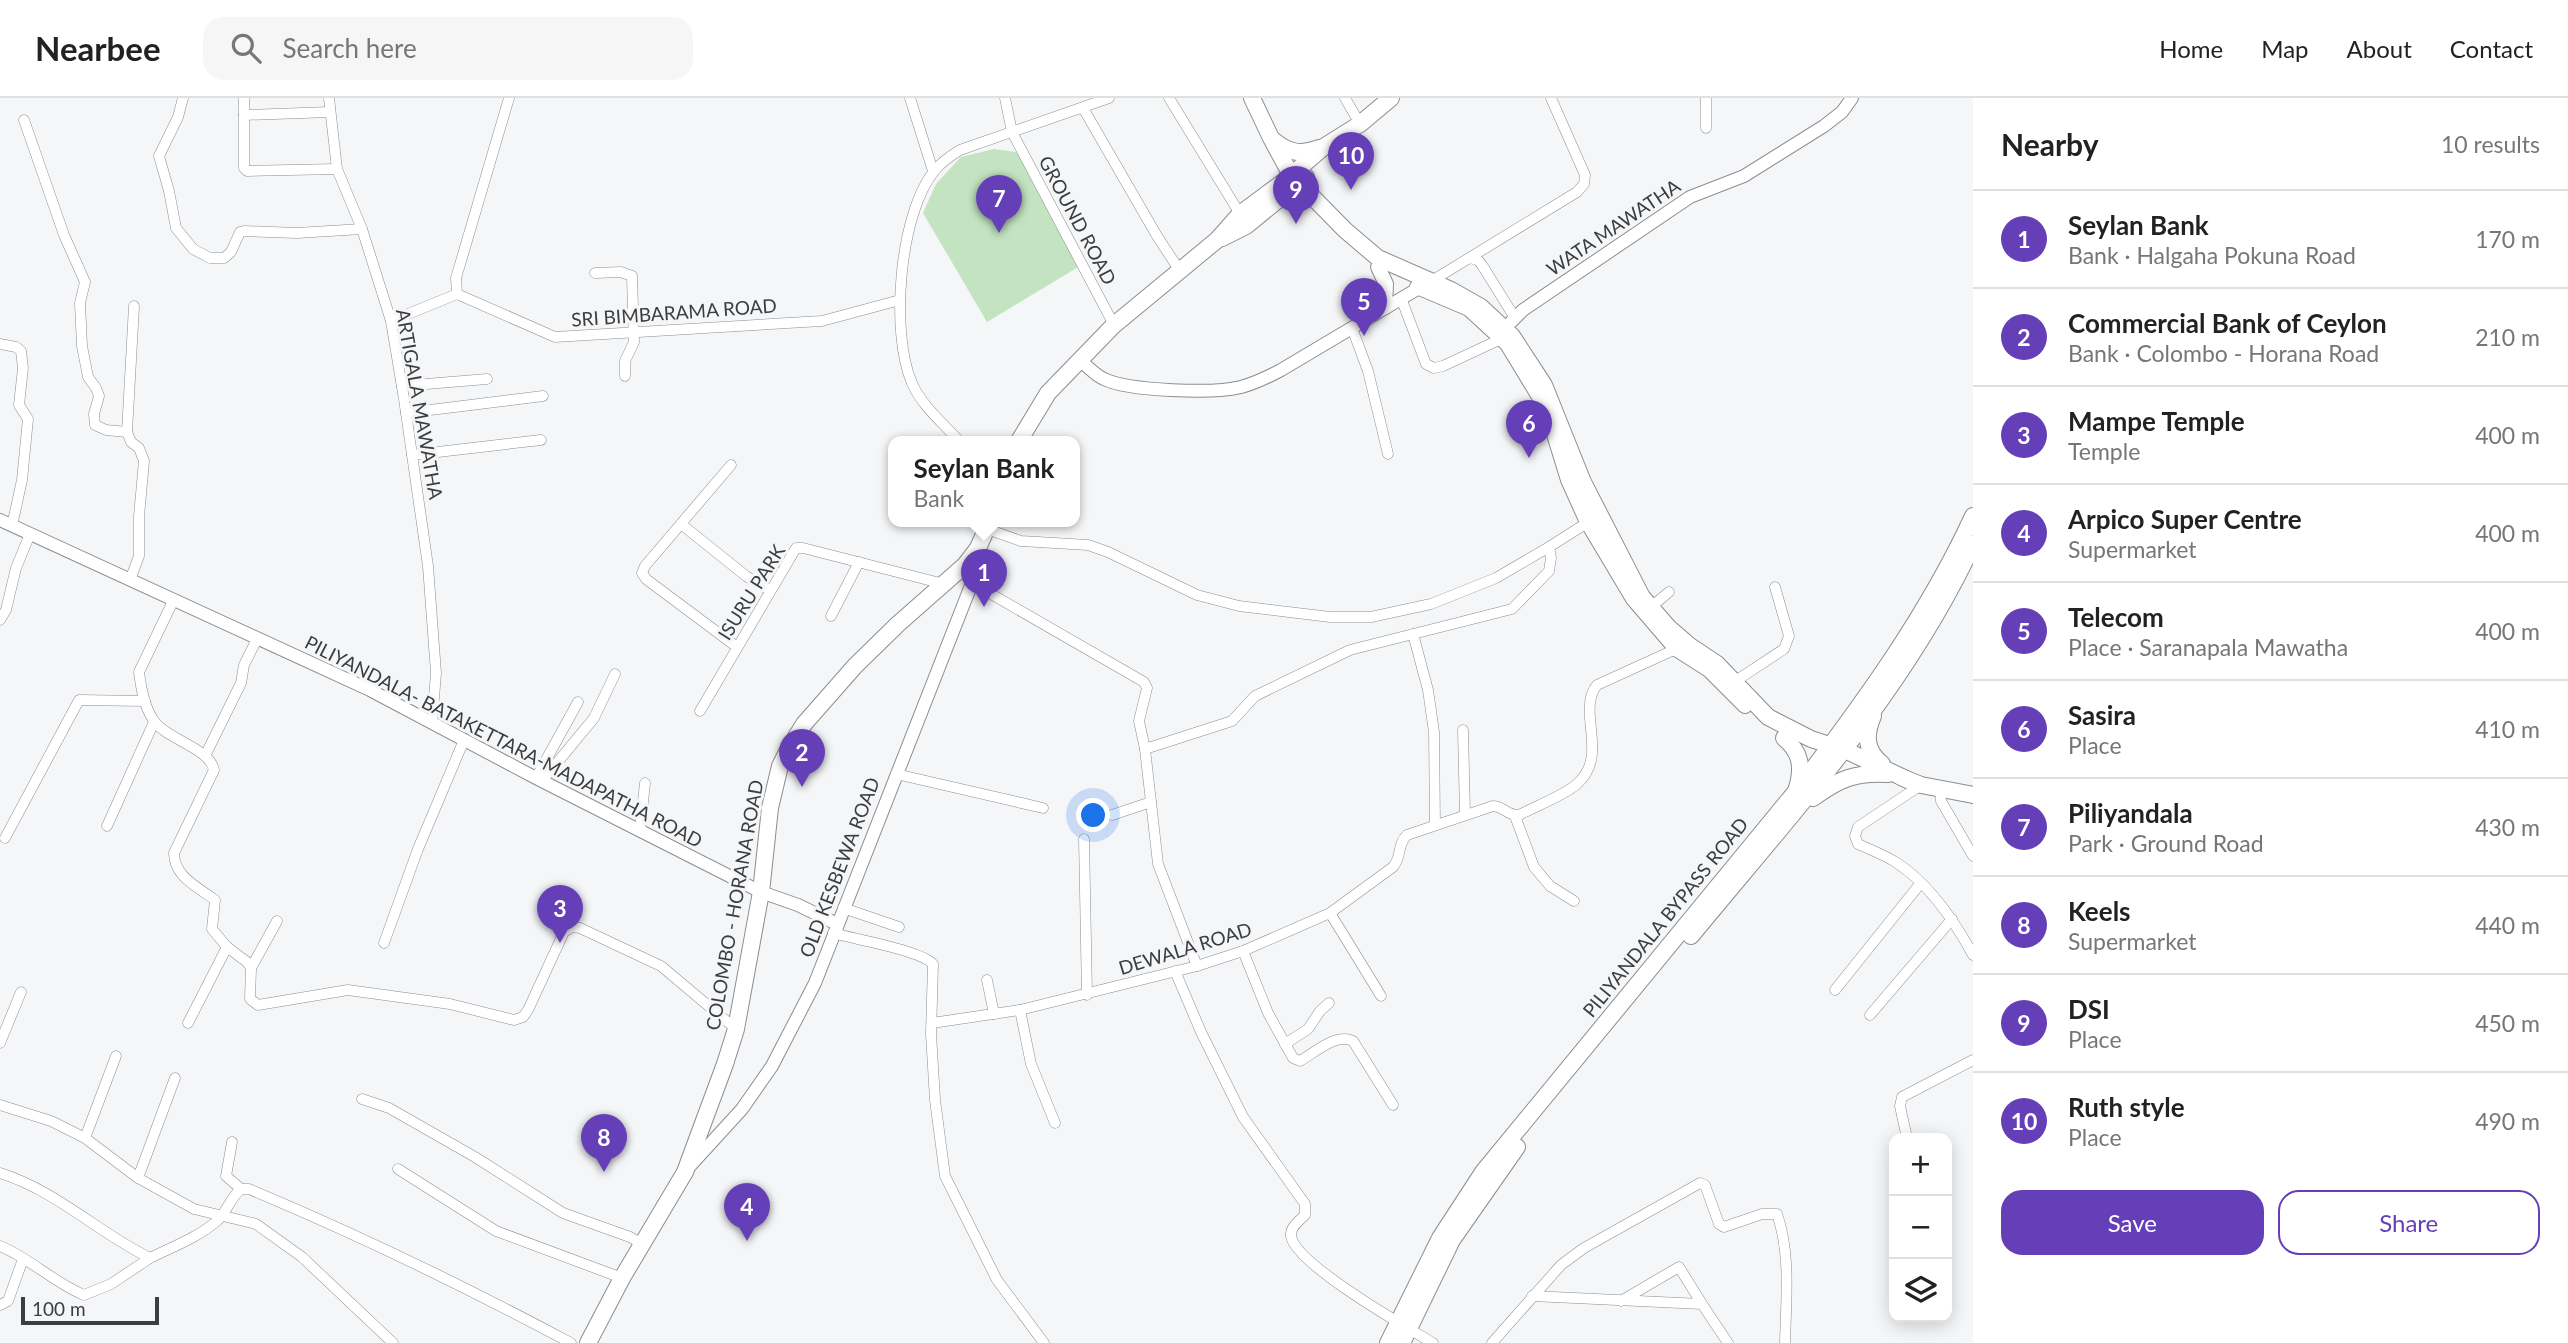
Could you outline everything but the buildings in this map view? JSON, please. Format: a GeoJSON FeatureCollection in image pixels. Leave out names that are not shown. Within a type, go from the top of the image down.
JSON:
{"type":"FeatureCollection","features":[{"type":"Feature","properties":{"kind":"main road"},"geometry":{"type":"LineString","coordinates":[[1251,98],[1291,183],[1378,258],[1424,285]]}},
{"type":"Feature","properties":{"kind":"main road"},"geometry":{"type":"LineString","coordinates":[[1251,98],[1258,130],[1291,183],[1359,254],[1378,267],[1481,307],[1507,328],[1544,385],[1593,520],[1633,599],[1680,645],[1745,706],[1784,732],[1915,782],[1973,795]]}},
{"type":"Feature","properties":{"kind":"main road"},"geometry":{"type":"LineString","coordinates":[[1271,138],[1284,149],[1306,153],[1325,146],[1357,126],[1391,98]]}},
{"type":"Feature","properties":{"kind":"main road"},"geometry":{"type":"LineString","coordinates":[[1022,436],[1048,393],[1114,325],[1217,240],[1240,214],[1291,183],[1345,141],[1357,126]]}},
{"type":"Feature","properties":{"kind":"main road"},"geometry":{"type":"LineString","coordinates":[[1217,240],[1246,226],[1325,146]]}},
{"type":"Feature","properties":{"kind":"main road"},"geometry":{"type":"LineString","coordinates":[[1378,267],[1386,284],[1385,307]]}},
{"type":"Feature","properties":{"kind":"main road","name":"PILIYANDALA BYPASS ROAD"},"geometry":{"type":"LineString","coordinates":[[1388,1343],[1402,1331],[1452,1240],[1509,1156],[1792,814],[1835,752],[1855,712],[1878,682],[1927,606],[1973,516]]}},
{"type":"Feature","properties":{"kind":"main road"},"geometry":{"type":"LineString","coordinates":[[1593,520],[1642,597],[1680,645],[1717,664],[1784,732],[1801,759],[1797,790]]}},
{"type":"Feature","properties":{"kind":"main road","name":"COLOMBO - HORANA ROAD"},"geometry":{"type":"LineString","coordinates":[[588,1343],[622,1278],[685,1172],[736,1029],[761,892],[770,808],[780,766],[804,724],[855,666],[965,565],[978,548],[987,527]]}},
{"type":"Feature","properties":{"kind":"main road","name":"PILIYANDALA BYPASS ROAD"},"geometry":{"type":"LineString","coordinates":[[1402,1331],[1440,1238],[1483,1172],[1797,790],[1835,752],[1879,700],[1927,628],[1973,544]]}},
{"type":"Feature","properties":{"kind":"main road"},"geometry":{"type":"LineString","coordinates":[[1879,700],[1870,723],[1868,746],[1887,771]]}},
{"type":"Feature","properties":{"kind":"main road"},"geometry":{"type":"LineString","coordinates":[[1784,732],[1824,732],[1855,712]]}},
{"type":"Feature","properties":{"kind":"main road"},"geometry":{"type":"LineString","coordinates":[[1792,814],[1843,779],[1887,771]]}},
{"type":"Feature","properties":{"kind":"street"},"geometry":{"type":"LineString","coordinates":[[183,98],[178,117],[159,156],[169,191],[173,223],[193,249],[210,258],[224,258],[231,252],[240,232],[244,231],[297,233],[362,229]]}},
{"type":"Feature","properties":{"kind":"street"},"geometry":{"type":"LineString","coordinates":[[244,98],[244,168],[247,171],[337,169]]}},
{"type":"Feature","properties":{"kind":"street","name":"ARTIGALA MAWATHA"},"geometry":{"type":"LineString","coordinates":[[329,98],[337,169],[362,229],[391,321],[402,386],[428,566],[436,673],[432,723]]}},
{"type":"Feature","properties":{"kind":"street"},"geometry":{"type":"LineString","coordinates":[[391,321],[457,294],[456,278],[509,98]]}},
{"type":"Feature","properties":{"kind":"street"},"geometry":{"type":"LineString","coordinates":[[910,98],[933,171]]}},
{"type":"Feature","properties":{"kind":"street","name":"GROUND ROAD"},"geometry":{"type":"LineString","coordinates":[[1004,98],[1012,132],[1114,325]]}},
{"type":"Feature","properties":{"kind":"street"},"geometry":{"type":"LineString","coordinates":[[954,436],[919,397],[904,361],[900,300],[904,252],[914,209],[933,171],[945,159],[960,150],[1109,98]]}},
{"type":"Feature","properties":{"kind":"street"},"geometry":{"type":"LineString","coordinates":[[1169,98],[1240,214]]}},
{"type":"Feature","properties":{"kind":"street"},"geometry":{"type":"LineString","coordinates":[[1345,98],[1357,126]]}},
{"type":"Feature","properties":{"kind":"street"},"geometry":{"type":"LineString","coordinates":[[1079,359],[1102,379],[1117,384],[1150,388],[1238,388],[1272,375],[1577,192],[1584,184],[1585,175],[1551,98]]}},
{"type":"Feature","properties":{"kind":"street"},"geometry":{"type":"LineString","coordinates":[[1706,98],[1706,128]]}},
{"type":"Feature","properties":{"kind":"street","name":"WATA MAWATHA"},"geometry":{"type":"LineString","coordinates":[[1507,328],[1523,310],[1689,197],[1744,176],[1824,126],[1842,112],[1852,98]]}},
{"type":"Feature","properties":{"kind":"street"},"geometry":{"type":"LineString","coordinates":[[1083,108],[1180,271]]}},
{"type":"Feature","properties":{"kind":"street"},"geometry":{"type":"LineString","coordinates":[[244,115],[330,112]]}},
{"type":"Feature","properties":{"kind":"street"},"geometry":{"type":"LineString","coordinates":[[24,120],[64,235],[85,282],[80,303],[82,346],[88,377],[99,396],[93,421],[95,425],[106,430],[127,432]]}},
{"type":"Feature","properties":{"kind":"street"},"geometry":{"type":"LineString","coordinates":[[1401,298],[1426,364],[1434,368],[1443,366],[1507,328],[1482,265],[1469,258]]}},
{"type":"Feature","properties":{"kind":"street"},"geometry":{"type":"LineString","coordinates":[[594,273],[621,272],[632,276],[634,342],[625,361],[625,376]]}},
{"type":"Feature","properties":{"kind":"street","name":"SRI BIMBARAMA ROAD"},"geometry":{"type":"LineString","coordinates":[[457,294],[555,337],[822,321],[900,300]]}},
{"type":"Feature","properties":{"kind":"street"},"geometry":{"type":"LineString","coordinates":[[130,580],[139,556],[139,516],[144,461],[139,448],[131,442],[127,432],[134,306]]}},
{"type":"Feature","properties":{"kind":"street"},"geometry":{"type":"LineString","coordinates":[[1352,328],[1368,371],[1388,454]]}},
{"type":"Feature","properties":{"kind":"street"},"geometry":{"type":"LineString","coordinates":[[0,344],[16,347],[21,351],[23,368],[19,405],[28,419],[22,480],[6,523]]}},
{"type":"Feature","properties":{"kind":"street"},"geometry":{"type":"LineString","coordinates":[[402,386],[487,379]]}},
{"type":"Feature","properties":{"kind":"street"},"geometry":{"type":"LineString","coordinates":[[406,413],[543,396]]}},
{"type":"Feature","properties":{"kind":"street"},"geometry":{"type":"LineString","coordinates":[[412,455],[541,440]]}},
{"type":"Feature","properties":{"kind":"street"},"geometry":{"type":"LineString","coordinates":[[731,465],[645,566],[642,573],[646,579],[737,647]]}},
{"type":"Feature","properties":{"kind":"street"},"geometry":{"type":"LineString","coordinates":[[992,527],[1021,541],[1088,545],[1197,595],[1239,606],[1330,617],[1371,617],[1431,604],[1496,578],[1593,520]]}},
{"type":"Feature","properties":{"kind":"street","name":"PILIYANDALA- BATAKETTARA-MADAPATHA ROAD"},"geometry":{"type":"LineString","coordinates":[[6,523],[370,690],[761,892],[798,905],[835,929]]}},
{"type":"Feature","properties":{"kind":"street"},"geometry":{"type":"LineString","coordinates":[[681,524],[746,576],[769,590]]}},
{"type":"Feature","properties":{"kind":"street"},"geometry":{"type":"LineString","coordinates":[[0,620],[6,610],[16,568],[30,534]]}},
{"type":"Feature","properties":{"kind":"street"},"geometry":{"type":"LineString","coordinates":[[1144,749],[1233,721],[1255,696],[1350,650],[1512,609],[1549,571],[1549,547]]}},
{"type":"Feature","properties":{"kind":"street","name":"ISURU PARK"},"geometry":{"type":"LineString","coordinates":[[700,711],[796,548],[944,584]]}},
{"type":"Feature","properties":{"kind":"street","name":"OLD KESBEWA ROAD"},"geometry":{"type":"LineString","coordinates":[[685,1172],[742,1109],[772,1066],[815,983],[972,583],[978,548]]}},
{"type":"Feature","properties":{"kind":"street"},"geometry":{"type":"LineString","coordinates":[[831,615],[859,562]]}},
{"type":"Feature","properties":{"kind":"street"},"geometry":{"type":"LineString","coordinates":[[972,583],[1144,682],[1147,688],[1139,721],[1158,864],[1197,966]]}},
{"type":"Feature","properties":{"kind":"street"},"geometry":{"type":"LineString","coordinates":[[1734,682],[1784,649],[1789,636],[1775,587]]}},
{"type":"Feature","properties":{"kind":"street"},"geometry":{"type":"LineString","coordinates":[[1651,607],[1670,592]]}},
{"type":"Feature","properties":{"kind":"street"},"geometry":{"type":"LineString","coordinates":[[174,599],[139,672],[145,701],[154,722],[205,756],[213,763],[214,770],[174,853],[174,861],[179,874],[215,900],[212,929],[226,947],[251,968]]}},
{"type":"Feature","properties":{"kind":"street"},"geometry":{"type":"LineString","coordinates":[[1413,634],[1428,690],[1434,732],[1435,825]]}},
{"type":"Feature","properties":{"kind":"street"},"geometry":{"type":"LineString","coordinates":[[205,756],[241,683],[244,665],[257,639]]}},
{"type":"Feature","properties":{"kind":"street"},"geometry":{"type":"LineString","coordinates":[[1574,901],[1550,886],[1534,867],[1515,816],[1578,784],[1588,768],[1594,748],[1590,701],[1592,691],[1597,685],[1680,645]]}},
{"type":"Feature","properties":{"kind":"street"},"geometry":{"type":"LineString","coordinates":[[539,779],[594,718],[615,674]]}},
{"type":"Feature","properties":{"kind":"street"},"geometry":{"type":"LineString","coordinates":[[5,838],[79,700],[145,701]]}},
{"type":"Feature","properties":{"kind":"street"},"geometry":{"type":"LineString","coordinates":[[539,779],[578,702]]}},
{"type":"Feature","properties":{"kind":"street"},"geometry":{"type":"LineString","coordinates":[[107,826],[154,722]]}},
{"type":"Feature","properties":{"kind":"street"},"geometry":{"type":"LineString","coordinates":[[1463,730],[1465,815]]}},
{"type":"Feature","properties":{"kind":"street"},"geometry":{"type":"LineString","coordinates":[[384,943],[418,849],[464,740]]}},
{"type":"Feature","properties":{"kind":"street"},"geometry":{"type":"LineString","coordinates":[[896,774],[1043,808]]}},
{"type":"Feature","properties":{"kind":"street"},"geometry":{"type":"LineString","coordinates":[[1915,782],[1858,827],[1855,836],[1858,844],[1898,863],[1920,884],[1952,919],[1973,955]]}},
{"type":"Feature","properties":{"kind":"street"},"geometry":{"type":"LineString","coordinates":[[640,830],[645,783]]}},
{"type":"Feature","properties":{"kind":"street"},"geometry":{"type":"LineString","coordinates":[[1940,788],[1941,801],[1973,856]]}},
{"type":"Feature","properties":{"kind":"street"},"geometry":{"type":"LineString","coordinates":[[1112,815],[1151,802]]}},
{"type":"Feature","properties":{"kind":"street","name":"DEWALA ROAD"},"geometry":{"type":"LineString","coordinates":[[932,1023],[1020,1010],[1087,995],[1244,951],[1331,914],[1393,867],[1400,844],[1407,835],[1497,806],[1515,816]]}},
{"type":"Feature","properties":{"kind":"street"},"geometry":{"type":"LineString","coordinates":[[1084,839],[1087,995]]}},
{"type":"Feature","properties":{"kind":"street"},"geometry":{"type":"LineString","coordinates":[[1835,990],[1920,884]]}},
{"type":"Feature","properties":{"kind":"street"},"geometry":{"type":"LineString","coordinates":[[843,908],[899,927]]}},
{"type":"Feature","properties":{"kind":"street"},"geometry":{"type":"LineString","coordinates":[[1331,914],[1381,996]]}},
{"type":"Feature","properties":{"kind":"street"},"geometry":{"type":"LineString","coordinates":[[1870,1015],[1952,919]]}},
{"type":"Feature","properties":{"kind":"street"},"geometry":{"type":"LineString","coordinates":[[277,921],[251,968],[250,999],[258,1005],[348,990],[450,1004],[514,1020],[523,1017],[528,1010],[564,932],[572,927],[580,928],[661,966],[736,1029]]}},
{"type":"Feature","properties":{"kind":"street"},"geometry":{"type":"LineString","coordinates":[[835,929],[930,960],[933,969],[935,1100],[945,1176],[997,1280],[1044,1343]]}},
{"type":"Feature","properties":{"kind":"street"},"geometry":{"type":"LineString","coordinates":[[188,1023],[226,947]]}},
{"type":"Feature","properties":{"kind":"street"},"geometry":{"type":"LineString","coordinates":[[1244,951],[1268,1013],[1293,1058],[1300,1061],[1329,1043],[1343,1038],[1350,1039],[1393,1105]]}},
{"type":"Feature","properties":{"kind":"street"},"geometry":{"type":"LineString","coordinates":[[1175,971],[1201,1032],[1243,1116],[1305,1204],[1305,1215],[1292,1228],[1290,1236],[1296,1250],[1402,1331],[1433,1343]]}},
{"type":"Feature","properties":{"kind":"street"},"geometry":{"type":"LineString","coordinates":[[987,980],[994,1014]]}},
{"type":"Feature","properties":{"kind":"street"},"geometry":{"type":"LineString","coordinates":[[0,1043],[21,992]]}},
{"type":"Feature","properties":{"kind":"street"},"geometry":{"type":"LineString","coordinates":[[1285,1044],[1308,1029],[1329,1003]]}},
{"type":"Feature","properties":{"kind":"street"},"geometry":{"type":"LineString","coordinates":[[1020,1010],[1031,1063],[1055,1123]]}},
{"type":"Feature","properties":{"kind":"street"},"geometry":{"type":"LineString","coordinates":[[85,1138],[116,1056]]}},
{"type":"Feature","properties":{"kind":"street"},"geometry":{"type":"LineString","coordinates":[[1906,1133],[1900,1106],[1902,1097],[1973,1060]]}},
{"type":"Feature","properties":{"kind":"street"},"geometry":{"type":"LineString","coordinates":[[138,1178],[175,1078]]}},
{"type":"Feature","properties":{"kind":"street"},"geometry":{"type":"LineString","coordinates":[[362,1099],[389,1108],[475,1157],[563,1213],[630,1237],[642,1244]]}},
{"type":"Feature","properties":{"kind":"street"},"geometry":{"type":"LineString","coordinates":[[0,1105],[51,1121],[85,1138],[138,1178],[194,1209],[256,1224],[302,1256],[393,1343]]}},
{"type":"Feature","properties":{"kind":"street"},"geometry":{"type":"LineString","coordinates":[[232,1142],[226,1176],[241,1188],[249,1188],[331,1223],[480,1295],[571,1343]]}},
{"type":"Feature","properties":{"kind":"street"},"geometry":{"type":"LineString","coordinates":[[398,1170],[496,1231],[622,1278]]}},
{"type":"Feature","properties":{"kind":"street"},"geometry":{"type":"LineString","coordinates":[[0,1173],[56,1197],[126,1246],[150,1258]]}},
{"type":"Feature","properties":{"kind":"street"},"geometry":{"type":"LineString","coordinates":[[1492,1343],[1561,1265],[1584,1248],[1700,1182],[1705,1185],[1719,1224],[1724,1227],[1762,1214],[1777,1214],[1782,1228],[1787,1283],[1785,1343]]}},
{"type":"Feature","properties":{"kind":"street"},"geometry":{"type":"LineString","coordinates":[[0,1246],[84,1295],[111,1284],[150,1258],[207,1228],[220,1217],[234,1194],[241,1188]]}},
{"type":"Feature","properties":{"kind":"street"},"geometry":{"type":"LineString","coordinates":[[0,1305],[8,1301],[23,1259]]}},
{"type":"Feature","properties":{"kind":"street"},"geometry":{"type":"LineString","coordinates":[[1621,1301],[1677,1263],[1728,1343]]}},
{"type":"Feature","properties":{"kind":"street"},"geometry":{"type":"LineString","coordinates":[[1532,1296],[1702,1304]]}},
{"type":"Feature","properties":{"kind":"green space"},"geometry":{"type":"Polygon","coordinates":[[[994,149],[1024,153],[1080,266],[987,322],[923,213],[936,184],[961,157],[994,149]]]}},
{"type":"Feature","properties":{"kind":"place","name":"Ruth style"},"geometry":{"type":"Point","coordinates":[1351,190]}},
{"type":"Feature","properties":{"kind":"place","name":"DSI"},"geometry":{"type":"Point","coordinates":[1296,224]}},
{"type":"Feature","properties":{"kind":"place","name":"Piliyandala"},"geometry":{"type":"Point","coordinates":[999,233]}},
{"type":"Feature","properties":{"kind":"place","name":"Telecom"},"geometry":{"type":"Point","coordinates":[1364,336]}},
{"type":"Feature","properties":{"kind":"place","name":"Sasira"},"geometry":{"type":"Point","coordinates":[1529,458]}},
{"type":"Feature","properties":{"kind":"place","name":"Seylan Bank"},"geometry":{"type":"Point","coordinates":[984,607]}},
{"type":"Feature","properties":{"kind":"place","name":"Commercial Bank of Ceylon"},"geometry":{"type":"Point","coordinates":[802,787]}},
{"type":"Feature","properties":{"kind":"place","name":"Mampe Temple"},"geometry":{"type":"Point","coordinates":[560,943]}},
{"type":"Feature","properties":{"kind":"place","name":"Keels"},"geometry":{"type":"Point","coordinates":[604,1172]}},
{"type":"Feature","properties":{"kind":"place","name":"Arpico Super Centre"},"geometry":{"type":"Point","coordinates":[747,1241]}}]}
